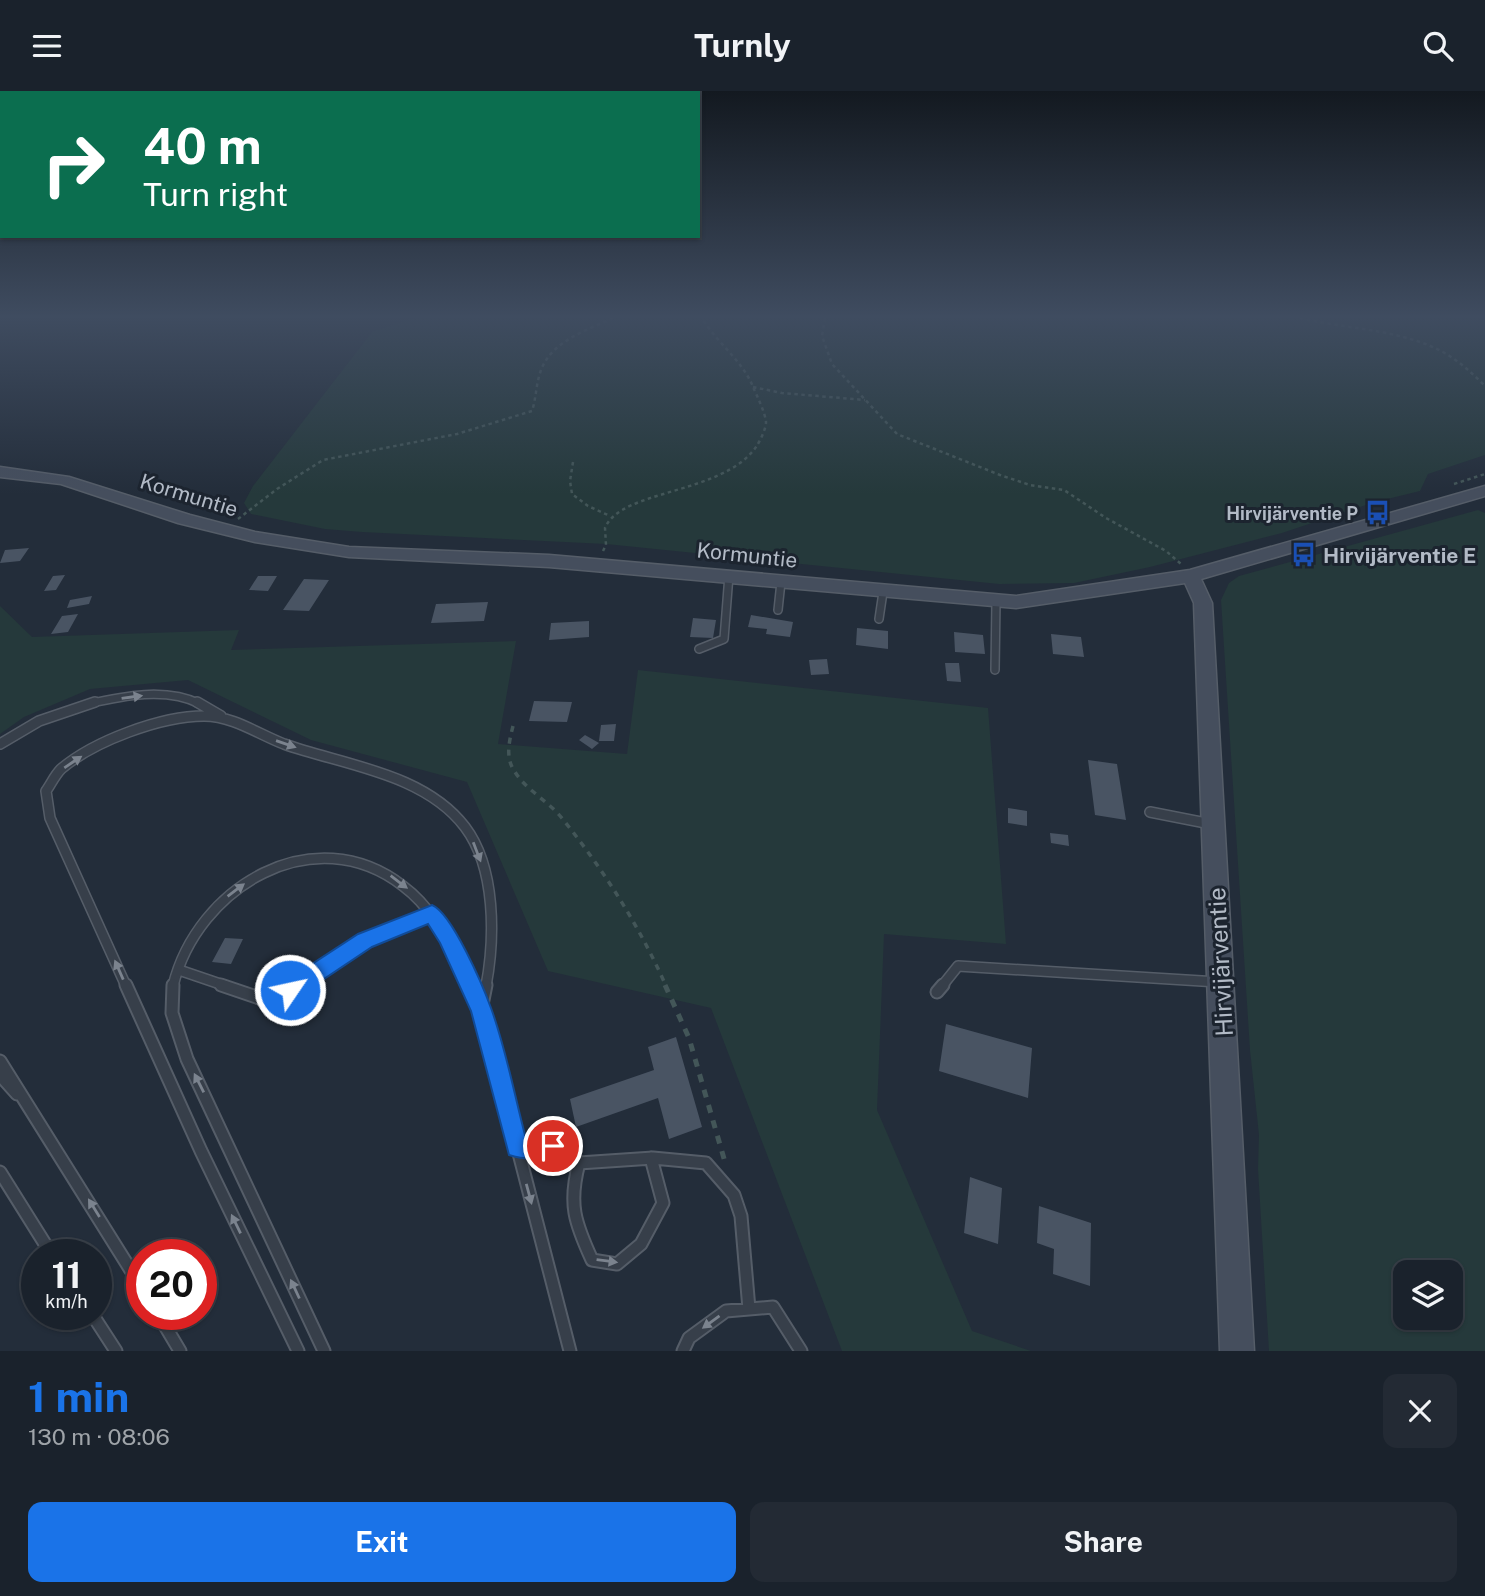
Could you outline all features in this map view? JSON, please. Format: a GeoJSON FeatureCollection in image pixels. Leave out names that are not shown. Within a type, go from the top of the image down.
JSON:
{"type":"FeatureCollection","features":[{"type":"Feature","properties":{"kind":"street","name":"Kormuntie"},"geometry":{"type":"LineString","coordinates":[[0,471],[82,485],[218,529],[349,552],[729,575],[883,593],[1016,602],[1191,576],[1485,491]]}},
{"type":"Feature","properties":{"kind":"street","name":"Hirvijärventie"},"geometry":{"type":"LineString","coordinates":[[1191,576],[1203,603],[1237,1351]]}},
{"type":"Feature","properties":{"kind":"lane"},"geometry":{"type":"LineString","coordinates":[[699,649],[724,639],[729,575]]}},
{"type":"Feature","properties":{"kind":"lane"},"geometry":{"type":"LineString","coordinates":[[778,610],[781,582]]}},
{"type":"Feature","properties":{"kind":"lane"},"geometry":{"type":"LineString","coordinates":[[879,619],[883,593]]}},
{"type":"Feature","properties":{"kind":"lane"},"geometry":{"type":"LineString","coordinates":[[995,670],[996,601]]}},
{"type":"Feature","properties":{"kind":"lane"},"geometry":{"type":"LineString","coordinates":[[0,744],[42,719],[66,711],[147,695],[185,697],[284,744],[385,775],[424,792],[446,808],[467,829],[480,855],[489,902],[490,957],[481,1010]]}},
{"type":"Feature","properties":{"kind":"lane"},"geometry":{"type":"LineString","coordinates":[[227,719],[202,716],[144,728],[85,754],[59,771],[46,791],[55,831],[201,1151],[298,1351]]}},
{"type":"Feature","properties":{"kind":"lane"},"geometry":{"type":"LineString","coordinates":[[1150,812],[1214,824]]}},
{"type":"Feature","properties":{"kind":"lane"},"geometry":{"type":"LineString","coordinates":[[324,1351],[187,1059],[174,1022],[171,996],[179,970],[207,918],[227,897],[256,875],[280,864],[313,856],[336,856],[360,862],[393,876],[432,914],[447,937],[481,1010],[570,1351]]}},
{"type":"Feature","properties":{"kind":"lane"},"geometry":{"type":"LineString","coordinates":[[179,970],[271,1002],[365,940],[432,914]]}},
{"type":"Feature","properties":{"kind":"lane"},"geometry":{"type":"LineString","coordinates":[[937,992],[958,967],[1221,983]]}},
{"type":"Feature","properties":{"kind":"lane"},"geometry":{"type":"LineString","coordinates":[[0,1061],[126,1262]]}},
{"type":"Feature","properties":{"kind":"lane"},"geometry":{"type":"LineString","coordinates":[[0,1075],[35,1114]]}},
{"type":"Feature","properties":{"kind":"lane"},"geometry":{"type":"LineString","coordinates":[[517,1146],[553,1146],[579,1163],[651,1158],[706,1163],[734,1195],[741,1216],[749,1308]]}},
{"type":"Feature","properties":{"kind":"lane"},"geometry":{"type":"LineString","coordinates":[[579,1163],[570,1193],[576,1225],[592,1259],[617,1264],[642,1244],[663,1203],[651,1158]]}},
{"type":"Feature","properties":{"kind":"lane"},"geometry":{"type":"LineString","coordinates":[[0,1172],[41,1239]]}},
{"type":"Feature","properties":{"kind":"lane"},"geometry":{"type":"LineString","coordinates":[[683,1351],[689,1338],[726,1311],[773,1307],[801,1351]]}},
{"type":"Feature","properties":{"kind":"lane"},"geometry":{"type":"LineString","coordinates":[[103,1330],[117,1351]]}},
{"type":"Feature","properties":{"kind":"lane"},"geometry":{"type":"LineString","coordinates":[[168,1330],[180,1351]]}},
{"type":"Feature","properties":{"kind":"path"},"geometry":{"type":"LineString","coordinates":[[218,529],[243,517],[277,488],[323,460],[457,434],[531,411],[540,377]]}},
{"type":"Feature","properties":{"kind":"path"},"geometry":{"type":"LineString","coordinates":[[595,565],[606,544],[604,528],[610,516],[627,505],[713,478],[745,460],[759,444],[766,421],[756,403],[753,387],[745,377]]}},
{"type":"Feature","properties":{"kind":"path"},"geometry":{"type":"LineString","coordinates":[[844,377],[897,434],[1000,475],[1030,485],[1063,490],[1106,518],[1166,551],[1191,576]]}},
{"type":"Feature","properties":{"kind":"path"},"geometry":{"type":"LineString","coordinates":[[753,387],[782,393],[867,400]]}},
{"type":"Feature","properties":{"kind":"path"},"geometry":{"type":"LineString","coordinates":[[573,462],[570,481],[572,494],[588,506],[610,516]]}},
{"type":"Feature","properties":{"kind":"path"},"geometry":{"type":"LineString","coordinates":[[513,726],[507,749],[514,772],[559,814],[607,878],[653,957],[689,1038],[734,1195]]}},
{"type":"Feature","properties":{"kind":"green space"},"geometry":{"type":"Polygon","coordinates":[[[337,377],[1485,377],[1485,455],[1428,474],[1420,491],[1375,502],[1282,533],[1150,567],[1074,583],[999,584],[606,544],[325,529],[251,514],[244,503],[253,486],[337,377]]]}},
{"type":"Feature","properties":{"kind":"green space"},"geometry":{"type":"Polygon","coordinates":[[[1478,510],[1485,513],[1485,1351],[1269,1351],[1258,1169],[1259,1135],[1250,1050],[1221,600],[1229,583],[1239,576],[1478,510]]]}},
{"type":"Feature","properties":{"kind":"green space"},"geometry":{"type":"Polygon","coordinates":[[[0,606],[32,637],[239,630],[231,650],[516,641],[498,744],[627,754],[638,670],[988,708],[1006,944],[884,934],[877,1110],[972,1331],[1031,1351],[842,1351],[711,1008],[548,971],[467,782],[311,740],[188,680],[90,689],[24,717],[0,734],[0,606]]]}},
{"type":"Feature","properties":{"kind":"building"},"geometry":{"type":"Polygon","coordinates":[[[29,548],[20,561],[0,563],[5,550],[29,548]]]}},
{"type":"Feature","properties":{"kind":"building"},"geometry":{"type":"Polygon","coordinates":[[[65,575],[56,590],[44,591],[53,576],[65,575]]]}},
{"type":"Feature","properties":{"kind":"building"},"geometry":{"type":"Polygon","coordinates":[[[258,576],[277,576],[268,591],[249,590],[258,576]]]}},
{"type":"Feature","properties":{"kind":"building"},"geometry":{"type":"Polygon","coordinates":[[[304,579],[329,580],[309,611],[283,610],[304,579]]]}},
{"type":"Feature","properties":{"kind":"building"},"geometry":{"type":"Polygon","coordinates":[[[92,596],[89,604],[67,608],[70,600],[92,596]]]}},
{"type":"Feature","properties":{"kind":"building"},"geometry":{"type":"Polygon","coordinates":[[[488,602],[484,621],[431,623],[436,604],[488,602]]]}},
{"type":"Feature","properties":{"kind":"building"},"geometry":{"type":"Polygon","coordinates":[[[78,614],[68,632],[51,634],[62,616],[78,614]]]}},
{"type":"Feature","properties":{"kind":"building"},"geometry":{"type":"Polygon","coordinates":[[[751,615],[793,622],[790,637],[766,634],[767,629],[748,627],[751,615]]]}},
{"type":"Feature","properties":{"kind":"building"},"geometry":{"type":"Polygon","coordinates":[[[693,618],[716,620],[713,638],[690,637],[693,618]]]}},
{"type":"Feature","properties":{"kind":"building"},"geometry":{"type":"Polygon","coordinates":[[[589,621],[589,637],[549,640],[551,623],[589,621]]]}},
{"type":"Feature","properties":{"kind":"building"},"geometry":{"type":"Polygon","coordinates":[[[857,628],[888,631],[888,649],[856,645],[857,628]]]}},
{"type":"Feature","properties":{"kind":"building"},"geometry":{"type":"Polygon","coordinates":[[[954,632],[983,635],[985,654],[955,652],[954,632]]]}},
{"type":"Feature","properties":{"kind":"building"},"geometry":{"type":"Polygon","coordinates":[[[1051,634],[1081,637],[1084,657],[1053,654],[1051,634]]]}},
{"type":"Feature","properties":{"kind":"building"},"geometry":{"type":"Polygon","coordinates":[[[827,659],[829,674],[811,675],[809,660],[827,659]]]}},
{"type":"Feature","properties":{"kind":"building"},"geometry":{"type":"Polygon","coordinates":[[[945,663],[959,663],[961,682],[947,681],[945,663]]]}},
{"type":"Feature","properties":{"kind":"building"},"geometry":{"type":"Polygon","coordinates":[[[534,701],[572,702],[567,722],[529,721],[534,701]]]}},
{"type":"Feature","properties":{"kind":"building"},"geometry":{"type":"Polygon","coordinates":[[[616,724],[614,741],[599,741],[601,725],[616,724]]]}},
{"type":"Feature","properties":{"kind":"building"},"geometry":{"type":"Polygon","coordinates":[[[585,735],[599,743],[592,749],[579,740],[585,735]]]}},
{"type":"Feature","properties":{"kind":"building"},"geometry":{"type":"Polygon","coordinates":[[[1088,760],[1117,764],[1126,820],[1095,815],[1088,760]]]}},
{"type":"Feature","properties":{"kind":"building"},"geometry":{"type":"Polygon","coordinates":[[[1008,808],[1027,811],[1027,826],[1008,823],[1008,808]]]}},
{"type":"Feature","properties":{"kind":"building"},"geometry":{"type":"Polygon","coordinates":[[[1050,833],[1068,835],[1069,846],[1051,843],[1050,833]]]}},
{"type":"Feature","properties":{"kind":"building"},"geometry":{"type":"Polygon","coordinates":[[[225,938],[243,939],[231,964],[212,962],[225,938]]]}},
{"type":"Feature","properties":{"kind":"building"},"geometry":{"type":"Polygon","coordinates":[[[946,1024],[1032,1048],[1028,1098],[939,1071],[946,1024]]]}},
{"type":"Feature","properties":{"kind":"building"},"geometry":{"type":"Polygon","coordinates":[[[676,1037],[702,1127],[669,1139],[658,1098],[576,1127],[570,1099],[654,1070],[648,1047],[676,1037]]]}},
{"type":"Feature","properties":{"kind":"building"},"geometry":{"type":"Polygon","coordinates":[[[970,1177],[1002,1188],[998,1244],[964,1233],[970,1177]]]}},
{"type":"Feature","properties":{"kind":"building"},"geometry":{"type":"Polygon","coordinates":[[[1039,1206],[1091,1223],[1090,1286],[1053,1274],[1054,1249],[1037,1243],[1039,1206]]]}},
{"type":"Feature","properties":{"kind":"place","name":"Hirvijärventie P"},"geometry":{"type":"Point","coordinates":[1378,513]}},
{"type":"Feature","properties":{"kind":"place","name":"Hirvijärventie E"},"geometry":{"type":"Point","coordinates":[1303,555]}},
{"type":"Feature","properties":{"kind":"route"},"geometry":{"type":"LineString","coordinates":[[290,990],[365,940],[432,914],[447,937],[481,1010],[517,1146],[553,1146]]}}]}
